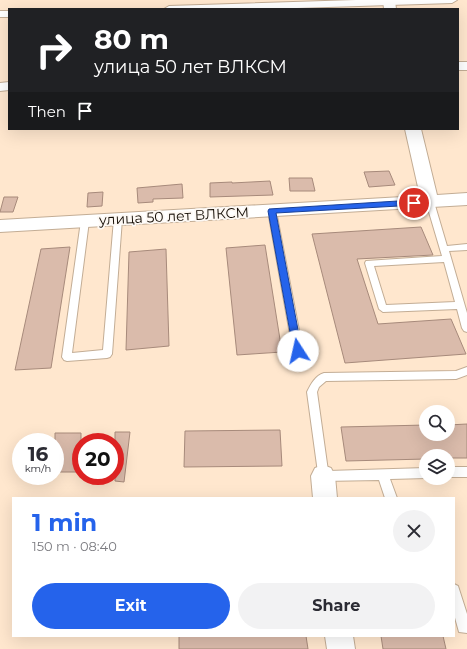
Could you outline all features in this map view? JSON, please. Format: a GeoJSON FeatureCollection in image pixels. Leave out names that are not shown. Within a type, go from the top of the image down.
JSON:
{"type":"FeatureCollection","features":[{"type":"Feature","properties":{"kind":"street"},"geometry":{"type":"LineString","coordinates":[[213,8],[390,4],[452,0]]}},
{"type":"Feature","properties":{"kind":"street"},"geometry":{"type":"LineString","coordinates":[[413,130],[430,202]]}},
{"type":"Feature","properties":{"kind":"street","name":"улица 50 лет ВЛКСМ"},"geometry":{"type":"LineString","coordinates":[[0,226],[467,200]]}},
{"type":"Feature","properties":{"kind":"street"},"geometry":{"type":"LineString","coordinates":[[323,476],[325,497]]}},
{"type":"Feature","properties":{"kind":"street"},"geometry":{"type":"LineString","coordinates":[[339,637],[341,649]]}},
{"type":"Feature","properties":{"kind":"lane"},"geometry":{"type":"LineString","coordinates":[[430,202],[467,328]]}},
{"type":"Feature","properties":{"kind":"lane"},"geometry":{"type":"LineString","coordinates":[[272,211],[298,351]]}},
{"type":"Feature","properties":{"kind":"lane"},"geometry":{"type":"LineString","coordinates":[[85,221],[67,357],[107,354],[118,219]]}},
{"type":"Feature","properties":{"kind":"lane"},"geometry":{"type":"LineString","coordinates":[[444,249],[467,247]]}},
{"type":"Feature","properties":{"kind":"lane"},"geometry":{"type":"LineString","coordinates":[[446,259],[369,263],[383,309],[460,306]]}},
{"type":"Feature","properties":{"kind":"lane"},"geometry":{"type":"LineString","coordinates":[[419,473],[323,476],[312,392],[316,384],[324,377],[456,375],[467,371]]}},
{"type":"Feature","properties":{"kind":"lane"},"geometry":{"type":"LineString","coordinates":[[455,472],[467,472]]}},
{"type":"Feature","properties":{"kind":"lane"},"geometry":{"type":"LineString","coordinates":[[383,474],[391,497]]}},
{"type":"Feature","properties":{"kind":"lane"},"geometry":{"type":"LineString","coordinates":[[455,594],[464,628],[467,627]]}},
{"type":"Feature","properties":{"kind":"building"},"geometry":{"type":"Polygon","coordinates":[[[389,171],[395,185],[369,187],[364,172],[389,171]]]}},
{"type":"Feature","properties":{"kind":"building"},"geometry":{"type":"Polygon","coordinates":[[[289,178],[312,178],[315,191],[290,191],[289,178]]]}},
{"type":"Feature","properties":{"kind":"building"},"geometry":{"type":"Polygon","coordinates":[[[270,181],[273,195],[210,197],[210,183],[270,181]]]}},
{"type":"Feature","properties":{"kind":"building"},"geometry":{"type":"Polygon","coordinates":[[[182,184],[183,198],[153,199],[153,202],[138,203],[137,188],[182,184]]]}},
{"type":"Feature","properties":{"kind":"building"},"geometry":{"type":"Polygon","coordinates":[[[103,192],[102,206],[87,207],[88,193],[103,192]]]}},
{"type":"Feature","properties":{"kind":"building"},"geometry":{"type":"Polygon","coordinates":[[[4,197],[18,197],[13,212],[0,212],[4,197]]]}},
{"type":"Feature","properties":{"kind":"building"},"geometry":{"type":"Polygon","coordinates":[[[421,227],[433,255],[357,259],[378,324],[451,319],[466,354],[345,363],[312,234],[421,227]]]}},
{"type":"Feature","properties":{"kind":"building"},"geometry":{"type":"Polygon","coordinates":[[[265,245],[282,352],[237,355],[226,248],[265,245]]]}},
{"type":"Feature","properties":{"kind":"building"},"geometry":{"type":"Polygon","coordinates":[[[70,247],[51,368],[15,370],[41,249],[70,247]]]}},
{"type":"Feature","properties":{"kind":"building"},"geometry":{"type":"Polygon","coordinates":[[[166,249],[169,346],[126,350],[129,252],[166,249]]]}},
{"type":"Feature","properties":{"kind":"building"},"geometry":{"type":"Polygon","coordinates":[[[467,424],[467,458],[455,458],[455,449],[419,449],[419,459],[346,461],[341,427],[419,425],[419,441],[455,441],[455,425],[467,424]]]}},
{"type":"Feature","properties":{"kind":"building"},"geometry":{"type":"Polygon","coordinates":[[[280,430],[282,466],[184,467],[185,431],[280,430]]]}},
{"type":"Feature","properties":{"kind":"building"},"geometry":{"type":"Polygon","coordinates":[[[130,432],[124,482],[124,433],[115,433],[130,432]]]}},
{"type":"Feature","properties":{"kind":"building"},"geometry":{"type":"Polygon","coordinates":[[[64,433],[72,433],[72,472],[64,472],[64,433]]]}},
{"type":"Feature","properties":{"kind":"building"},"geometry":{"type":"Polygon","coordinates":[[[179,637],[306,637],[308,649],[179,649],[179,637]]]}},
{"type":"Feature","properties":{"kind":"building"},"geometry":{"type":"Polygon","coordinates":[[[381,637],[443,637],[446,649],[383,649],[381,637]]]}},
{"type":"Feature","properties":{"kind":"route"},"geometry":{"type":"LineString","coordinates":[[298,351],[272,211],[414,203]]}}]}
